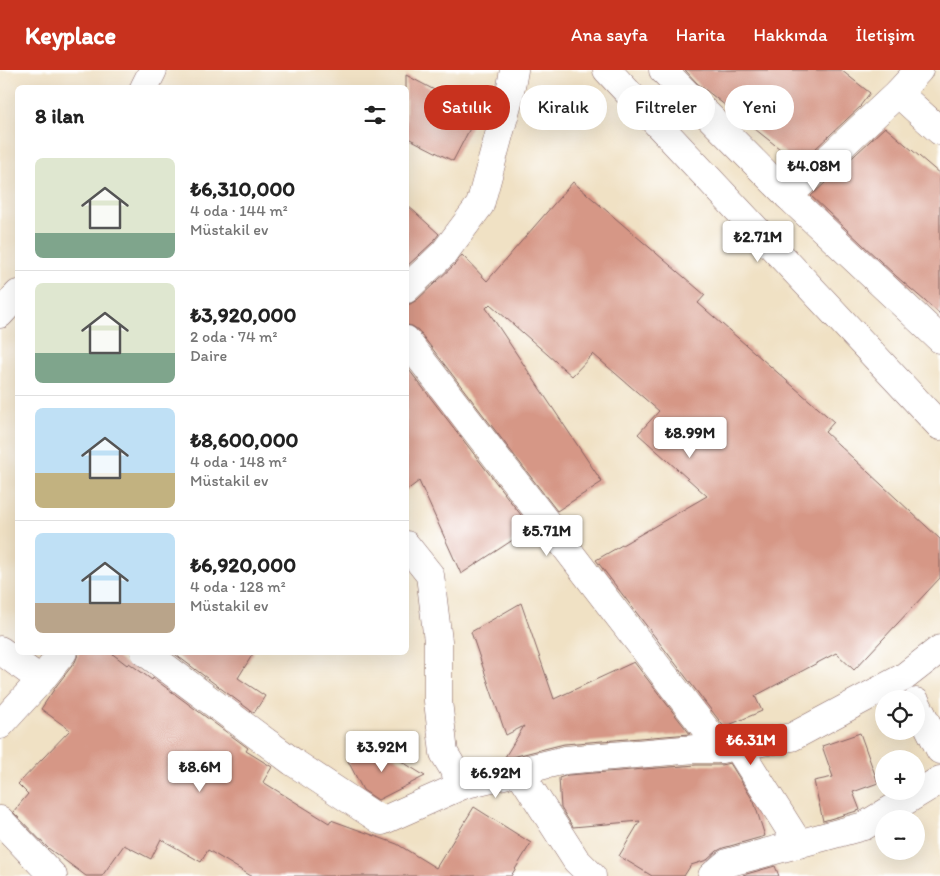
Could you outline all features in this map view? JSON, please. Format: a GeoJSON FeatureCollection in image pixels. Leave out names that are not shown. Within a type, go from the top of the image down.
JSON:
{"type":"FeatureCollection","features":[{"type":"Feature","properties":{"kind":"street"},"geometry":{"type":"LineString","coordinates":[[146,85],[153,70]]}},
{"type":"Feature","properties":{"kind":"street"},"geometry":{"type":"LineString","coordinates":[[409,286],[444,253],[480,205],[509,98],[514,70]]}},
{"type":"Feature","properties":{"kind":"street"},"geometry":{"type":"LineString","coordinates":[[607,70],[940,426]]}},
{"type":"Feature","properties":{"kind":"street"},"geometry":{"type":"LineString","coordinates":[[663,70],[788,196],[940,339]]}},
{"type":"Feature","properties":{"kind":"street"},"geometry":{"type":"LineString","coordinates":[[788,196],[898,93],[919,70]]}},
{"type":"Feature","properties":{"kind":"street"},"geometry":{"type":"LineString","coordinates":[[898,93],[940,131]]}},
{"type":"Feature","properties":{"kind":"street"},"geometry":{"type":"LineString","coordinates":[[0,314],[15,297]]}},
{"type":"Feature","properties":{"kind":"street"},"geometry":{"type":"LineString","coordinates":[[409,344],[729,748],[799,844]]}},
{"type":"Feature","properties":{"kind":"street"},"geometry":{"type":"LineString","coordinates":[[409,549],[430,575],[438,641],[438,701],[444,753],[463,786]]}},
{"type":"Feature","properties":{"kind":"street"},"geometry":{"type":"LineString","coordinates":[[149,655],[293,762],[382,820],[463,786],[565,760],[729,748],[792,737],[909,688],[940,649]]}},
{"type":"Feature","properties":{"kind":"street"},"geometry":{"type":"LineString","coordinates":[[0,650],[41,680]]}},
{"type":"Feature","properties":{"kind":"street"},"geometry":{"type":"LineString","coordinates":[[0,725],[41,680],[61,655]]}},
{"type":"Feature","properties":{"kind":"street"},"geometry":{"type":"LineString","coordinates":[[925,720],[940,750]]}},
{"type":"Feature","properties":{"kind":"street"},"geometry":{"type":"LineString","coordinates":[[520,772],[576,860],[592,876]]}},
{"type":"Feature","properties":{"kind":"street"},"geometry":{"type":"LineString","coordinates":[[725,872],[799,844],[864,826],[940,780]]}},
{"type":"Feature","properties":{"kind":"street"},"geometry":{"type":"LineString","coordinates":[[0,820],[53,876]]}},
{"type":"Feature","properties":{"kind":"building"},"geometry":{"type":"Polygon","coordinates":[[[685,70],[841,70],[870,93],[861,106],[799,164],[756,130],[794,130],[794,85],[725,85],[725,105],[715,97],[715,85],[700,85],[685,70]]]}},
{"type":"Feature","properties":{"kind":"building"},"geometry":{"type":"Polygon","coordinates":[[[406,75],[425,85],[424,130],[469,130],[453,161],[409,139],[409,85],[406,85],[406,75]]]}},
{"type":"Feature","properties":{"kind":"building"},"geometry":{"type":"Polygon","coordinates":[[[885,127],[940,174],[940,314],[896,276],[811,196],[885,127]]]}},
{"type":"Feature","properties":{"kind":"building"},"geometry":{"type":"Polygon","coordinates":[[[573,182],[705,295],[698,303],[834,422],[825,432],[940,539],[940,578],[854,670],[836,653],[755,696],[762,711],[729,725],[731,732],[728,732],[596,560],[707,496],[638,434],[659,411],[593,354],[572,376],[490,304],[486,308],[602,482],[557,511],[418,330],[409,326],[409,304],[417,300],[462,255],[487,281],[573,182]]]}},
{"type":"Feature","properties":{"kind":"building"},"geometry":{"type":"Polygon","coordinates":[[[409,207],[439,234],[409,264],[409,207]]]}},
{"type":"Feature","properties":{"kind":"building"},"geometry":{"type":"Polygon","coordinates":[[[409,370],[531,528],[461,574],[419,481],[409,489],[409,370]]]}},
{"type":"Feature","properties":{"kind":"building"},"geometry":{"type":"Polygon","coordinates":[[[521,603],[554,699],[634,662],[690,734],[564,744],[512,757],[505,757],[524,726],[506,735],[471,632],[521,603]]]}},
{"type":"Feature","properties":{"kind":"building"},"geometry":{"type":"Polygon","coordinates":[[[78,655],[114,655],[127,665],[129,663],[152,680],[153,678],[248,748],[246,751],[272,767],[263,782],[329,823],[331,820],[397,844],[436,868],[474,807],[531,843],[511,876],[251,876],[208,850],[201,862],[161,839],[151,859],[124,845],[102,876],[86,876],[48,848],[13,812],[28,794],[18,784],[70,730],[41,709],[75,662],[78,655]]]}},
{"type":"Feature","properties":{"kind":"building"},"geometry":{"type":"Polygon","coordinates":[[[176,655],[252,655],[238,678],[265,696],[254,713],[176,655]]]}},
{"type":"Feature","properties":{"kind":"building"},"geometry":{"type":"Polygon","coordinates":[[[860,733],[875,775],[875,784],[853,792],[860,810],[823,821],[814,781],[833,777],[822,746],[860,733]]]}},
{"type":"Feature","properties":{"kind":"building"},"geometry":{"type":"Polygon","coordinates":[[[377,746],[425,776],[378,800],[363,790],[348,761],[377,746]]]}},
{"type":"Feature","properties":{"kind":"building"},"geometry":{"type":"Polygon","coordinates":[[[730,763],[754,802],[765,836],[723,848],[707,860],[691,865],[684,876],[652,876],[619,856],[640,821],[573,827],[561,808],[559,778],[568,775],[730,763]]]}},
{"type":"Feature","properties":{"kind":"building"},"geometry":{"type":"Polygon","coordinates":[[[775,866],[779,876],[743,876],[743,875],[775,866]]]}}]}
